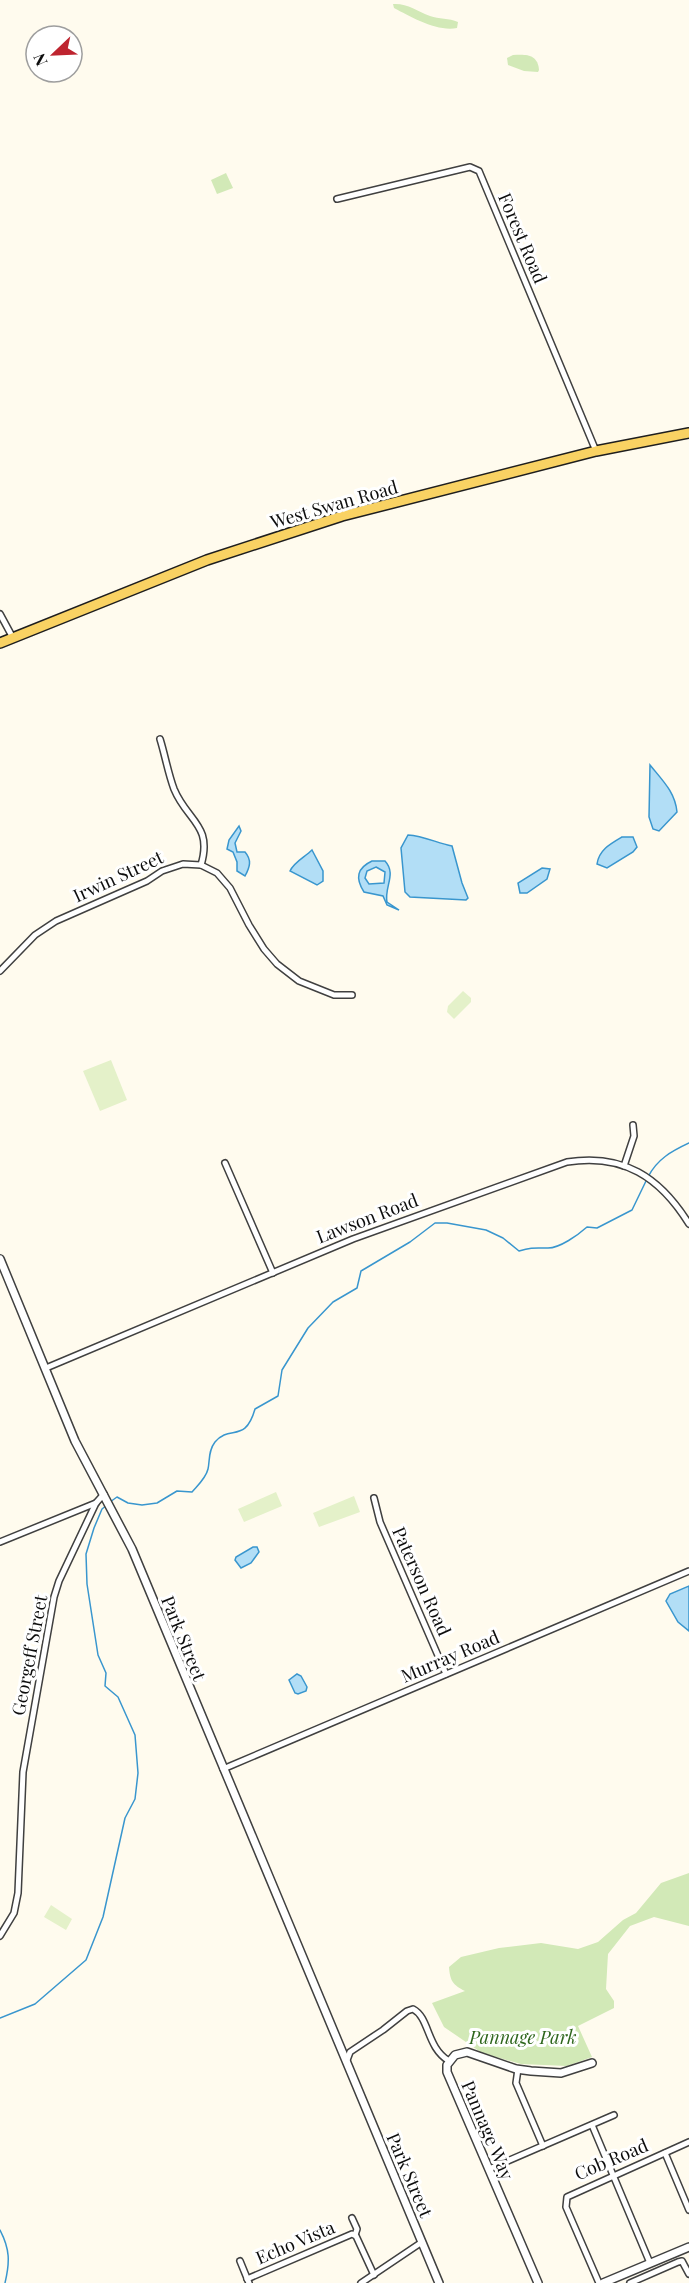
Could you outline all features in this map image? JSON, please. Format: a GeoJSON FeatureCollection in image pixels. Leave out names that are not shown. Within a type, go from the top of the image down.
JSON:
{"type":"FeatureCollection","features":[{"type":"Feature","properties":{"kind":"main road","name":"West Swan Road"},"geometry":{"type":"LineString","coordinates":[[0,643],[207,560],[342,516],[596,451],[689,433]]}},
{"type":"Feature","properties":{"kind":"street","name":"Forest Road"},"geometry":{"type":"LineString","coordinates":[[337,199],[470,167],[479,171],[596,451]]}},
{"type":"Feature","properties":{"kind":"street"},"geometry":{"type":"LineString","coordinates":[[0,614],[13,638]]}},
{"type":"Feature","properties":{"kind":"street"},"geometry":{"type":"LineString","coordinates":[[160,739],[174,788],[204,838],[205,851],[201,865],[217,873],[230,888],[264,949],[277,964],[298,981],[334,995],[352,994]]}},
{"type":"Feature","properties":{"kind":"street","name":"Irwin Street"},"geometry":{"type":"LineString","coordinates":[[0,972],[35,935],[56,921],[147,881],[162,871],[183,864],[201,865]]}},
{"type":"Feature","properties":{"kind":"street"},"geometry":{"type":"LineString","coordinates":[[624,1166],[634,1136],[633,1125]]}},
{"type":"Feature","properties":{"kind":"street","name":"Lawson Road"},"geometry":{"type":"LineString","coordinates":[[46,1368],[406,1218],[567,1162],[584,1159],[624,1166],[655,1181],[678,1206],[689,1224]]}},
{"type":"Feature","properties":{"kind":"street"},"geometry":{"type":"LineString","coordinates":[[225,1163],[273,1273]]}},
{"type":"Feature","properties":{"kind":"street","name":"Park Street"},"geometry":{"type":"LineString","coordinates":[[0,1259],[75,1441],[132,1549],[353,2078]]}},
{"type":"Feature","properties":{"kind":"street","name":"Georgeff Street"},"geometry":{"type":"LineString","coordinates":[[0,1936],[14,1913],[18,1893],[23,1772],[54,1597],[59,1581],[96,1503],[104,1494]]}},
{"type":"Feature","properties":{"kind":"street","name":"Paterson Road"},"geometry":{"type":"LineString","coordinates":[[374,1498],[380,1522],[446,1674]]}},
{"type":"Feature","properties":{"kind":"street"},"geometry":{"type":"LineString","coordinates":[[0,1542],[96,1503]]}},
{"type":"Feature","properties":{"kind":"street","name":"Murray Road"},"geometry":{"type":"LineString","coordinates":[[223,1769],[689,1571]]}},
{"type":"Feature","properties":{"kind":"street"},"geometry":{"type":"LineString","coordinates":[[347,2060],[350,2052],[406,2011],[413,2009],[418,2011],[435,2051],[448,2061]]}},
{"type":"Feature","properties":{"kind":"street","name":"Park Street"},"geometry":{"type":"LineString","coordinates":[[334,2032],[338,2048],[353,2078],[440,2283]]}},
{"type":"Feature","properties":{"kind":"street","name":"Pannage Way"},"geometry":{"type":"LineString","coordinates":[[538,2283],[447,2072],[448,2061],[455,2055],[467,2052],[518,2069],[561,2073],[592,2063]]}},
{"type":"Feature","properties":{"kind":"street"},"geometry":{"type":"LineString","coordinates":[[518,2069],[516,2083],[543,2146]]}},
{"type":"Feature","properties":{"kind":"street"},"geometry":{"type":"LineString","coordinates":[[489,2169],[614,2115]]}},
{"type":"Feature","properties":{"kind":"street"},"geometry":{"type":"LineString","coordinates":[[592,2125],[650,2263]]}},
{"type":"Feature","properties":{"kind":"street","name":"Cob Road"},"geometry":{"type":"LineString","coordinates":[[599,2283],[565,2201],[571,2193],[689,2142]]}},
{"type":"Feature","properties":{"kind":"street"},"geometry":{"type":"LineString","coordinates":[[665,2153],[689,2210]]}},
{"type":"Feature","properties":{"kind":"street","name":"Echo Vista"},"geometry":{"type":"LineString","coordinates":[[352,2218],[357,2229],[355,2235],[374,2275]]}},
{"type":"Feature","properties":{"kind":"street","name":"Echo Vista"},"geometry":{"type":"LineString","coordinates":[[248,2281],[355,2235]]}},
{"type":"Feature","properties":{"kind":"street"},"geometry":{"type":"LineString","coordinates":[[361,2283],[422,2242]]}},
{"type":"Feature","properties":{"kind":"street"},"geometry":{"type":"LineString","coordinates":[[603,2283],[689,2247]]}},
{"type":"Feature","properties":{"kind":"street"},"geometry":{"type":"LineString","coordinates":[[240,2261],[248,2281]]}},
{"type":"Feature","properties":{"kind":"street"},"geometry":{"type":"LineString","coordinates":[[630,2283],[682,2261],[689,2274]]}},
{"type":"Feature","properties":{"kind":"green space"},"geometry":{"type":"Polygon","coordinates":[[[393,4],[407,6],[433,17],[458,22],[457,28],[441,28],[424,23],[394,8],[393,4]]]}},
{"type":"Feature","properties":{"kind":"green space"},"geometry":{"type":"Polygon","coordinates":[[[513,55],[527,55],[534,58],[538,65],[538,72],[524,71],[508,65],[507,58],[513,55]]]}},
{"type":"Feature","properties":{"kind":"green space"},"geometry":{"type":"Polygon","coordinates":[[[226,173],[233,188],[217,194],[211,180],[226,173]]]}},
{"type":"Feature","properties":{"kind":"green space"},"geometry":{"type":"Polygon","coordinates":[[[463,991],[471,998],[471,1002],[454,1019],[447,1012],[448,1006],[463,991]]]}},
{"type":"Feature","properties":{"kind":"green space"},"geometry":{"type":"Polygon","coordinates":[[[111,1060],[127,1100],[100,1111],[83,1071],[111,1060]]]}},
{"type":"Feature","properties":{"kind":"green space"},"geometry":{"type":"Polygon","coordinates":[[[276,1492],[282,1506],[244,1522],[238,1509],[276,1492]]]}},
{"type":"Feature","properties":{"kind":"green space"},"geometry":{"type":"Polygon","coordinates":[[[354,1496],[360,1512],[319,1527],[313,1513],[354,1496]]]}},
{"type":"Feature","properties":{"kind":"green space","name":"Pannage Park"},"geometry":{"type":"Polygon","coordinates":[[[689,1873],[689,1926],[654,1917],[630,1926],[608,1954],[606,1989],[614,2001],[614,2008],[578,2026],[592,2057],[567,2066],[521,2064],[482,2053],[444,2027],[432,2003],[465,1991],[453,1982],[449,1972],[449,1967],[461,1957],[499,1948],[541,1943],[578,1949],[598,1942],[623,1920],[636,1913],[661,1883],[689,1873]]]}},
{"type":"Feature","properties":{"kind":"green space"},"geometry":{"type":"Polygon","coordinates":[[[51,1905],[72,1919],[66,1930],[44,1917],[51,1905]]]}},
{"type":"Feature","properties":{"kind":"water"},"geometry":{"type":"Polygon","coordinates":[[[650,765],[671,793],[677,812],[659,831],[653,829],[649,817],[650,765]]]}},
{"type":"Feature","properties":{"kind":"water"},"geometry":{"type":"Polygon","coordinates":[[[239,826],[241,831],[235,843],[237,852],[245,852],[249,861],[245,876],[237,871],[237,862],[233,852],[227,849],[229,840],[239,826]]]}},
{"type":"Feature","properties":{"kind":"water"},"geometry":{"type":"Polygon","coordinates":[[[408,835],[452,846],[468,898],[466,900],[410,897],[405,892],[401,848],[408,835]]]}},
{"type":"Feature","properties":{"kind":"water"},"geometry":{"type":"Polygon","coordinates":[[[622,837],[633,837],[637,847],[633,852],[607,868],[597,864],[603,851],[622,837]]]}},
{"type":"Feature","properties":{"kind":"water"},"geometry":{"type":"Polygon","coordinates":[[[312,850],[323,871],[323,881],[317,885],[290,871],[312,850]]]}},
{"type":"Feature","properties":{"kind":"water"},"geometry":{"type":"Polygon","coordinates":[[[372,861],[385,861],[390,871],[387,902],[399,910],[387,905],[383,896],[364,892],[359,882],[359,874],[372,861]],[[376,867],[367,871],[365,878],[369,884],[384,883],[385,872],[376,867]]]}},
{"type":"Feature","properties":{"kind":"water"},"geometry":{"type":"Polygon","coordinates":[[[542,868],[550,869],[547,879],[527,893],[520,893],[518,883],[542,868]]]}},
{"type":"Feature","properties":{"kind":"water"},"geometry":{"type":"Polygon","coordinates":[[[257,1547],[259,1552],[251,1563],[241,1568],[235,1560],[236,1557],[257,1547]]]}},
{"type":"Feature","properties":{"kind":"water"},"geometry":{"type":"Polygon","coordinates":[[[689,1586],[689,1631],[678,1622],[666,1601],[670,1594],[689,1586]]]}},
{"type":"Feature","properties":{"kind":"water"},"geometry":{"type":"Polygon","coordinates":[[[297,1674],[301,1676],[307,1687],[306,1691],[298,1694],[295,1693],[289,1680],[297,1674]]]}},
{"type":"Feature","properties":{"kind":"waterway"},"geometry":{"type":"LineString","coordinates":[[648,1177],[660,1160],[689,1143]]}},
{"type":"Feature","properties":{"kind":"waterway"},"geometry":{"type":"LineString","coordinates":[[110,1502],[117,1497],[128,1503],[142,1505],[157,1503],[177,1491],[192,1492],[207,1472],[210,1452],[215,1442],[226,1434],[242,1430],[251,1420],[255,1409],[278,1396],[282,1370],[308,1328],[333,1302],[357,1288],[361,1271],[410,1242],[435,1223],[486,1230],[503,1238],[519,1251],[553,1247],[569,1240],[587,1227],[597,1228],[632,1210],[646,1181]]}},
{"type":"Feature","properties":{"kind":"waterway"},"geometry":{"type":"LineString","coordinates":[[0,2018],[35,2004],[86,1960],[103,1917],[125,1818],[135,1799],[138,1773],[135,1735],[118,1697],[105,1686],[106,1673],[98,1655],[87,1584],[86,1554],[102,1509],[107,1505]]}},
{"type":"Feature","properties":{"kind":"waterway"},"geometry":{"type":"LineString","coordinates":[[0,2230],[6,2243],[8,2256],[5,2283]]}}]}
